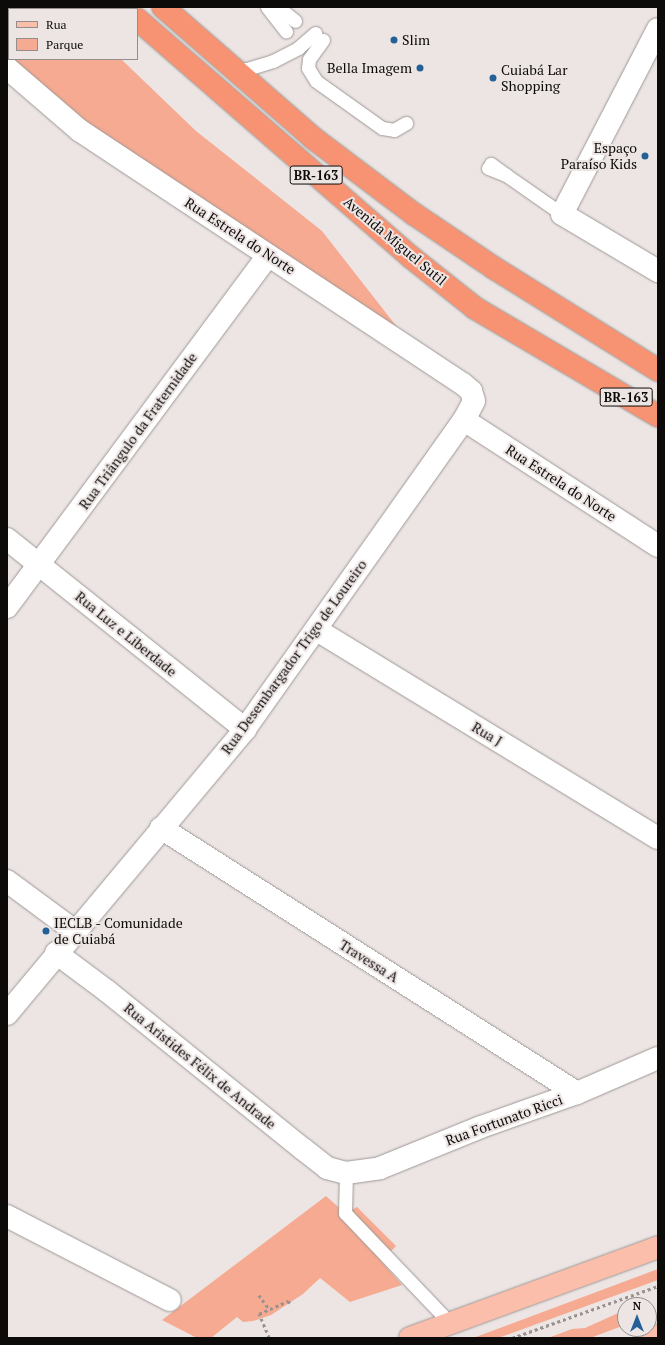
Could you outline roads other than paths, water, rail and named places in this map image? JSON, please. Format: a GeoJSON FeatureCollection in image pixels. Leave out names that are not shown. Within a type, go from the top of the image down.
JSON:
{"type":"FeatureCollection","features":[{"type":"Feature","properties":{"kind":"highway","name":"BR-163"},"geometry":{"type":"LineString","coordinates":[[163,7],[313,138],[414,214],[494,268],[658,370]]}},
{"type":"Feature","properties":{"kind":"highway","name":"Avenida Miguel Sutil"},"geometry":{"type":"LineString","coordinates":[[138,20],[412,258],[475,308],[658,416]]}},
{"type":"Feature","properties":{"kind":"main road"},"geometry":{"type":"LineString","coordinates":[[410,1338],[658,1247]]}},
{"type":"Feature","properties":{"kind":"main road"},"geometry":{"type":"LineString","coordinates":[[653,1338],[658,1336]]}},
{"type":"Feature","properties":{"kind":"street"},"geometry":{"type":"LineString","coordinates":[[658,29],[562,214],[658,271]]}},
{"type":"Feature","properties":{"kind":"street","name":"Rua Estrela do Norte"},"geometry":{"type":"LineString","coordinates":[[7,68],[79,130],[463,384],[471,391],[474,401]]}},
{"type":"Feature","properties":{"kind":"street","name":"Rua Triângulo da Fraternidade"},"geometry":{"type":"LineString","coordinates":[[7,607],[268,255]]}},
{"type":"Feature","properties":{"kind":"street","name":"Rua Desembargador Trigo de Loureiro"},"geometry":{"type":"LineString","coordinates":[[7,1014],[56,953],[76,932],[161,828],[245,729],[464,420],[474,401]]}},
{"type":"Feature","properties":{"kind":"street","name":"Rua Estrela do Norte"},"geometry":{"type":"LineString","coordinates":[[464,420],[658,546]]}},
{"type":"Feature","properties":{"kind":"street","name":"Rua Luz e Liberdade"},"geometry":{"type":"LineString","coordinates":[[7,539],[245,729]]}},
{"type":"Feature","properties":{"kind":"street","name":"Rua J"},"geometry":{"type":"LineString","coordinates":[[316,630],[658,838]]}},
{"type":"Feature","properties":{"kind":"street","name":"Travessa A"},"geometry":{"type":"LineString","coordinates":[[161,828],[577,1093]]}},
{"type":"Feature","properties":{"kind":"street"},"geometry":{"type":"LineString","coordinates":[[7,880],[76,932]]}},
{"type":"Feature","properties":{"kind":"street","name":"Rua Aristides Félix de Andrade"},"geometry":{"type":"LineString","coordinates":[[56,953],[107,991],[303,1150],[327,1168],[346,1173]]}},
{"type":"Feature","properties":{"kind":"street","name":"Rua Fortunato Ricci"},"geometry":{"type":"LineString","coordinates":[[346,1173],[380,1168],[481,1126],[577,1093],[658,1058]]}},
{"type":"Feature","properties":{"kind":"street"},"geometry":{"type":"LineString","coordinates":[[7,1216],[170,1300]]}},
{"type":"Feature","properties":{"kind":"lane"},"geometry":{"type":"LineString","coordinates":[[267,7],[286,31]]}},
{"type":"Feature","properties":{"kind":"lane"},"geometry":{"type":"LineString","coordinates":[[278,7],[295,21]]}},
{"type":"Feature","properties":{"kind":"lane"},"geometry":{"type":"LineString","coordinates":[[234,70],[247,70],[273,61],[319,36],[309,59],[308,68],[316,81],[382,128],[394,130],[406,123]]}},
{"type":"Feature","properties":{"kind":"lane"},"geometry":{"type":"LineString","coordinates":[[489,166],[506,175],[562,214]]}},
{"type":"Feature","properties":{"kind":"lane"},"geometry":{"type":"LineString","coordinates":[[346,1173],[345,1213],[450,1323]]}},
{"type":"Feature","properties":{"kind":"place","name":"Slim"},"geometry":{"type":"Point","coordinates":[394,40]}},
{"type":"Feature","properties":{"kind":"place","name":"Bella Imagem"},"geometry":{"type":"Point","coordinates":[420,68]}},
{"type":"Feature","properties":{"kind":"place","name":"Cuiabá Lar Shopping"},"geometry":{"type":"Point","coordinates":[493,78]}},
{"type":"Feature","properties":{"kind":"place","name":"Espaço Paraíso Kids"},"geometry":{"type":"Point","coordinates":[645,156]}},
{"type":"Feature","properties":{"kind":"place","name":"IECLB - Comunidade de Cuiabá"},"geometry":{"type":"Point","coordinates":[46,931]}}]}
